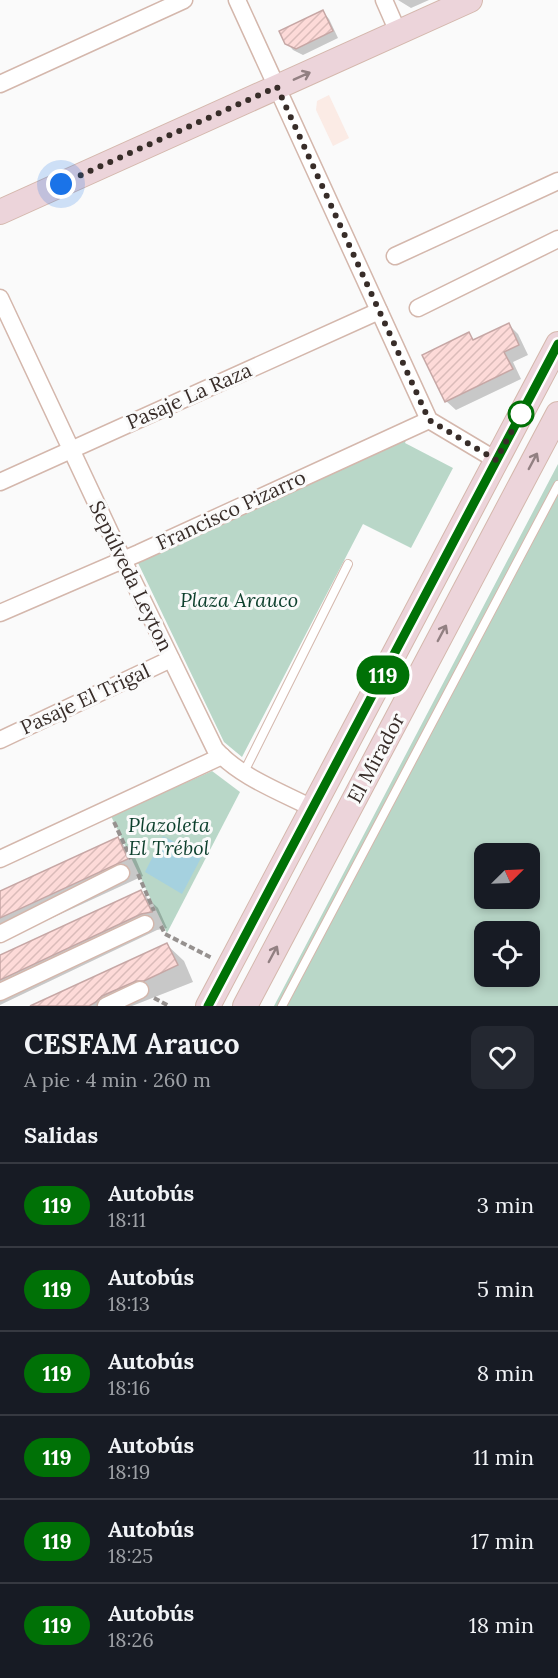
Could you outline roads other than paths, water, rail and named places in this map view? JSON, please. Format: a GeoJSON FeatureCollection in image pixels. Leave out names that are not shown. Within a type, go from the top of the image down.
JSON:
{"type":"FeatureCollection","features":[{"type":"Feature","properties":{"kind":"main road"},"geometry":{"type":"LineString","coordinates":[[0,212],[470,0]]}},
{"type":"Feature","properties":{"kind":"main road","name":"El Mirador"},"geometry":{"type":"LineString","coordinates":[[208,1006],[558,344]]}},
{"type":"Feature","properties":{"kind":"main road","name":"El Mirador"},"geometry":{"type":"LineString","coordinates":[[245,1006],[558,414]]}},
{"type":"Feature","properties":{"kind":"main road"},"geometry":{"type":"LineString","coordinates":[[464,520],[492,537]]}},
{"type":"Feature","properties":{"kind":"main road"},"geometry":{"type":"LineString","coordinates":[[272,884],[302,899]]}},
{"type":"Feature","properties":{"kind":"street"},"geometry":{"type":"LineString","coordinates":[[0,84],[184,0]]}},
{"type":"Feature","properties":{"kind":"street"},"geometry":{"type":"LineString","coordinates":[[237,0],[429,420],[496,460]]}},
{"type":"Feature","properties":{"kind":"street"},"geometry":{"type":"LineString","coordinates":[[384,0],[398,32]]}},
{"type":"Feature","properties":{"kind":"street"},"geometry":{"type":"LineString","coordinates":[[395,256],[558,181]]}},
{"type":"Feature","properties":{"kind":"street"},"geometry":{"type":"LineString","coordinates":[[418,308],[558,239]]}},
{"type":"Feature","properties":{"kind":"street","name":"Sepúlveda Leyton"},"geometry":{"type":"LineString","coordinates":[[0,298],[209,738],[222,756],[244,772],[312,808]]}},
{"type":"Feature","properties":{"kind":"street","name":"Pasaje La Raza"},"geometry":{"type":"LineString","coordinates":[[0,482],[379,311]]}},
{"type":"Feature","properties":{"kind":"street","name":"Francisco Pizarro"},"geometry":{"type":"LineString","coordinates":[[0,613],[123,560],[429,420]]}},
{"type":"Feature","properties":{"kind":"street","name":"Pasaje El Trigal"},"geometry":{"type":"LineString","coordinates":[[0,740],[171,659]]}},
{"type":"Feature","properties":{"kind":"street"},"geometry":{"type":"LineString","coordinates":[[0,859],[222,756]]}},
{"type":"Feature","properties":{"kind":"street"},"geometry":{"type":"LineString","coordinates":[[0,934],[121,873]]}},
{"type":"Feature","properties":{"kind":"street"},"geometry":{"type":"LineString","coordinates":[[0,992],[146,924]]}},
{"type":"Feature","properties":{"kind":"street"},"geometry":{"type":"LineString","coordinates":[[106,1006],[140,990]]}},
{"type":"Feature","properties":{"kind":"lane"},"geometry":{"type":"LineString","coordinates":[[282,1006],[558,484]]}},
{"type":"Feature","properties":{"kind":"lane"},"geometry":{"type":"LineString","coordinates":[[244,772],[348,564]]}},
{"type":"Feature","properties":{"kind":"water"},"geometry":{"type":"Polygon","coordinates":[[[163,836],[202,856],[182,894],[145,872],[163,836]]]}},
{"type":"Feature","properties":{"kind":"park label","name":"Plaza Arauco"},"geometry":{"type":"Point","coordinates":[239,600]}},
{"type":"Feature","properties":{"kind":"park label","name":"Plazoleta El Trébol"},"geometry":{"type":"Point","coordinates":[169,836]}}]}
